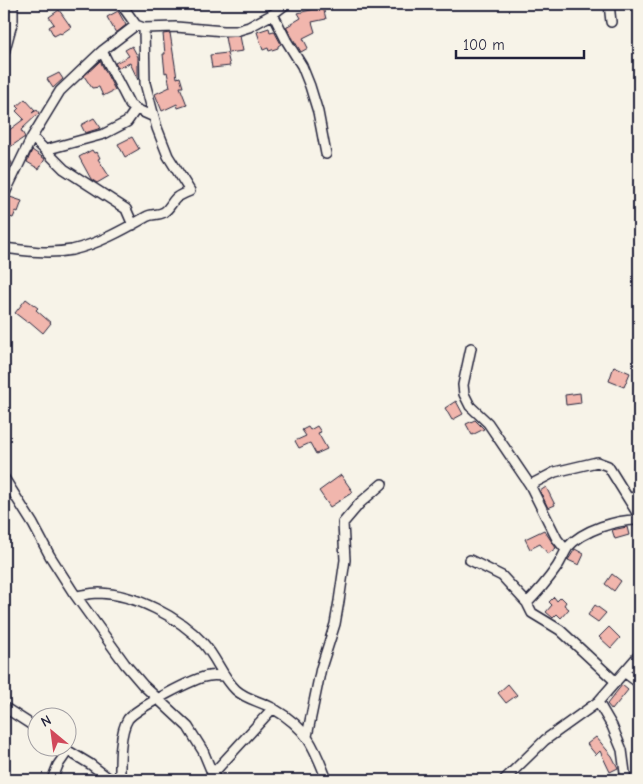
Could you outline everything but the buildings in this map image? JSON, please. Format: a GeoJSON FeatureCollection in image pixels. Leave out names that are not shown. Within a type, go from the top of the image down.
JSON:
{"type":"FeatureCollection","features":[{"type":"Feature","properties":{"kind":"street"},"geometry":{"type":"LineString","coordinates":[[4,53],[13,20],[13,4]]}},
{"type":"Feature","properties":{"kind":"street"},"geometry":{"type":"LineString","coordinates":[[4,248],[32,252],[71,250],[96,242],[133,225],[150,214],[162,213],[169,208],[177,197],[190,191],[165,150],[145,83],[140,26],[122,4]]}},
{"type":"Feature","properties":{"kind":"street"},"geometry":{"type":"LineString","coordinates":[[4,193],[32,137],[60,91],[102,51],[140,26],[236,31],[249,27],[275,9],[286,4]]}},
{"type":"Feature","properties":{"kind":"street"},"geometry":{"type":"LineString","coordinates":[[609,4],[611,22]]}},
{"type":"Feature","properties":{"kind":"street"},"geometry":{"type":"LineString","coordinates":[[275,9],[286,40],[302,66],[307,79],[318,112],[326,154]]}},
{"type":"Feature","properties":{"kind":"street"},"geometry":{"type":"LineString","coordinates":[[102,51],[128,102],[136,110],[154,117]]}},
{"type":"Feature","properties":{"kind":"street"},"geometry":{"type":"LineString","coordinates":[[45,150],[104,134],[128,122],[136,110]]}},
{"type":"Feature","properties":{"kind":"street"},"geometry":{"type":"LineString","coordinates":[[32,137],[75,178],[126,208],[133,225]]}},
{"type":"Feature","properties":{"kind":"street"},"geometry":{"type":"LineString","coordinates":[[471,348],[463,385],[464,394],[470,406],[488,423],[530,485],[557,539],[566,550]]}},
{"type":"Feature","properties":{"kind":"street"},"geometry":{"type":"LineString","coordinates":[[530,485],[560,470],[597,462],[608,466],[639,516]]}},
{"type":"Feature","properties":{"kind":"street"},"geometry":{"type":"LineString","coordinates":[[4,478],[76,596],[125,664],[157,700],[175,714],[191,732],[202,751],[210,778]]}},
{"type":"Feature","properties":{"kind":"street"},"geometry":{"type":"LineString","coordinates":[[307,736],[321,668],[335,624],[339,601],[345,560],[343,523],[360,503],[382,484]]}},
{"type":"Feature","properties":{"kind":"street"},"geometry":{"type":"LineString","coordinates":[[629,499],[639,495]]}},
{"type":"Feature","properties":{"kind":"street"},"geometry":{"type":"LineString","coordinates":[[527,603],[545,584],[566,550],[574,542],[588,533],[617,521],[639,520]]}},
{"type":"Feature","properties":{"kind":"street"},"geometry":{"type":"LineString","coordinates":[[470,560],[502,576],[527,603],[532,613],[560,630],[616,682]]}},
{"type":"Feature","properties":{"kind":"street"},"geometry":{"type":"LineString","coordinates":[[76,596],[98,593],[114,595],[148,605],[166,614],[203,643],[214,656],[224,676],[244,697],[273,708],[307,736],[327,780]]}},
{"type":"Feature","properties":{"kind":"street"},"geometry":{"type":"LineString","coordinates":[[504,780],[545,740],[598,702],[639,655]]}},
{"type":"Feature","properties":{"kind":"street"},"geometry":{"type":"LineString","coordinates":[[624,672],[639,683]]}},
{"type":"Feature","properties":{"kind":"street"},"geometry":{"type":"LineString","coordinates":[[120,780],[123,734],[128,720],[138,710],[196,679],[209,676],[224,676]]}},
{"type":"Feature","properties":{"kind":"street"},"geometry":{"type":"LineString","coordinates":[[598,702],[612,726],[622,750],[626,780]]}},
{"type":"Feature","properties":{"kind":"street"},"geometry":{"type":"LineString","coordinates":[[210,778],[273,708]]}},
{"type":"Feature","properties":{"kind":"street"},"geometry":{"type":"LineString","coordinates":[[7,709],[28,723]]}},
{"type":"Feature","properties":{"kind":"street"},"geometry":{"type":"LineString","coordinates":[[52,780],[61,756]]}},
{"type":"Feature","properties":{"kind":"street"},"geometry":{"type":"LineString","coordinates":[[76,756],[111,780]]}}]}
